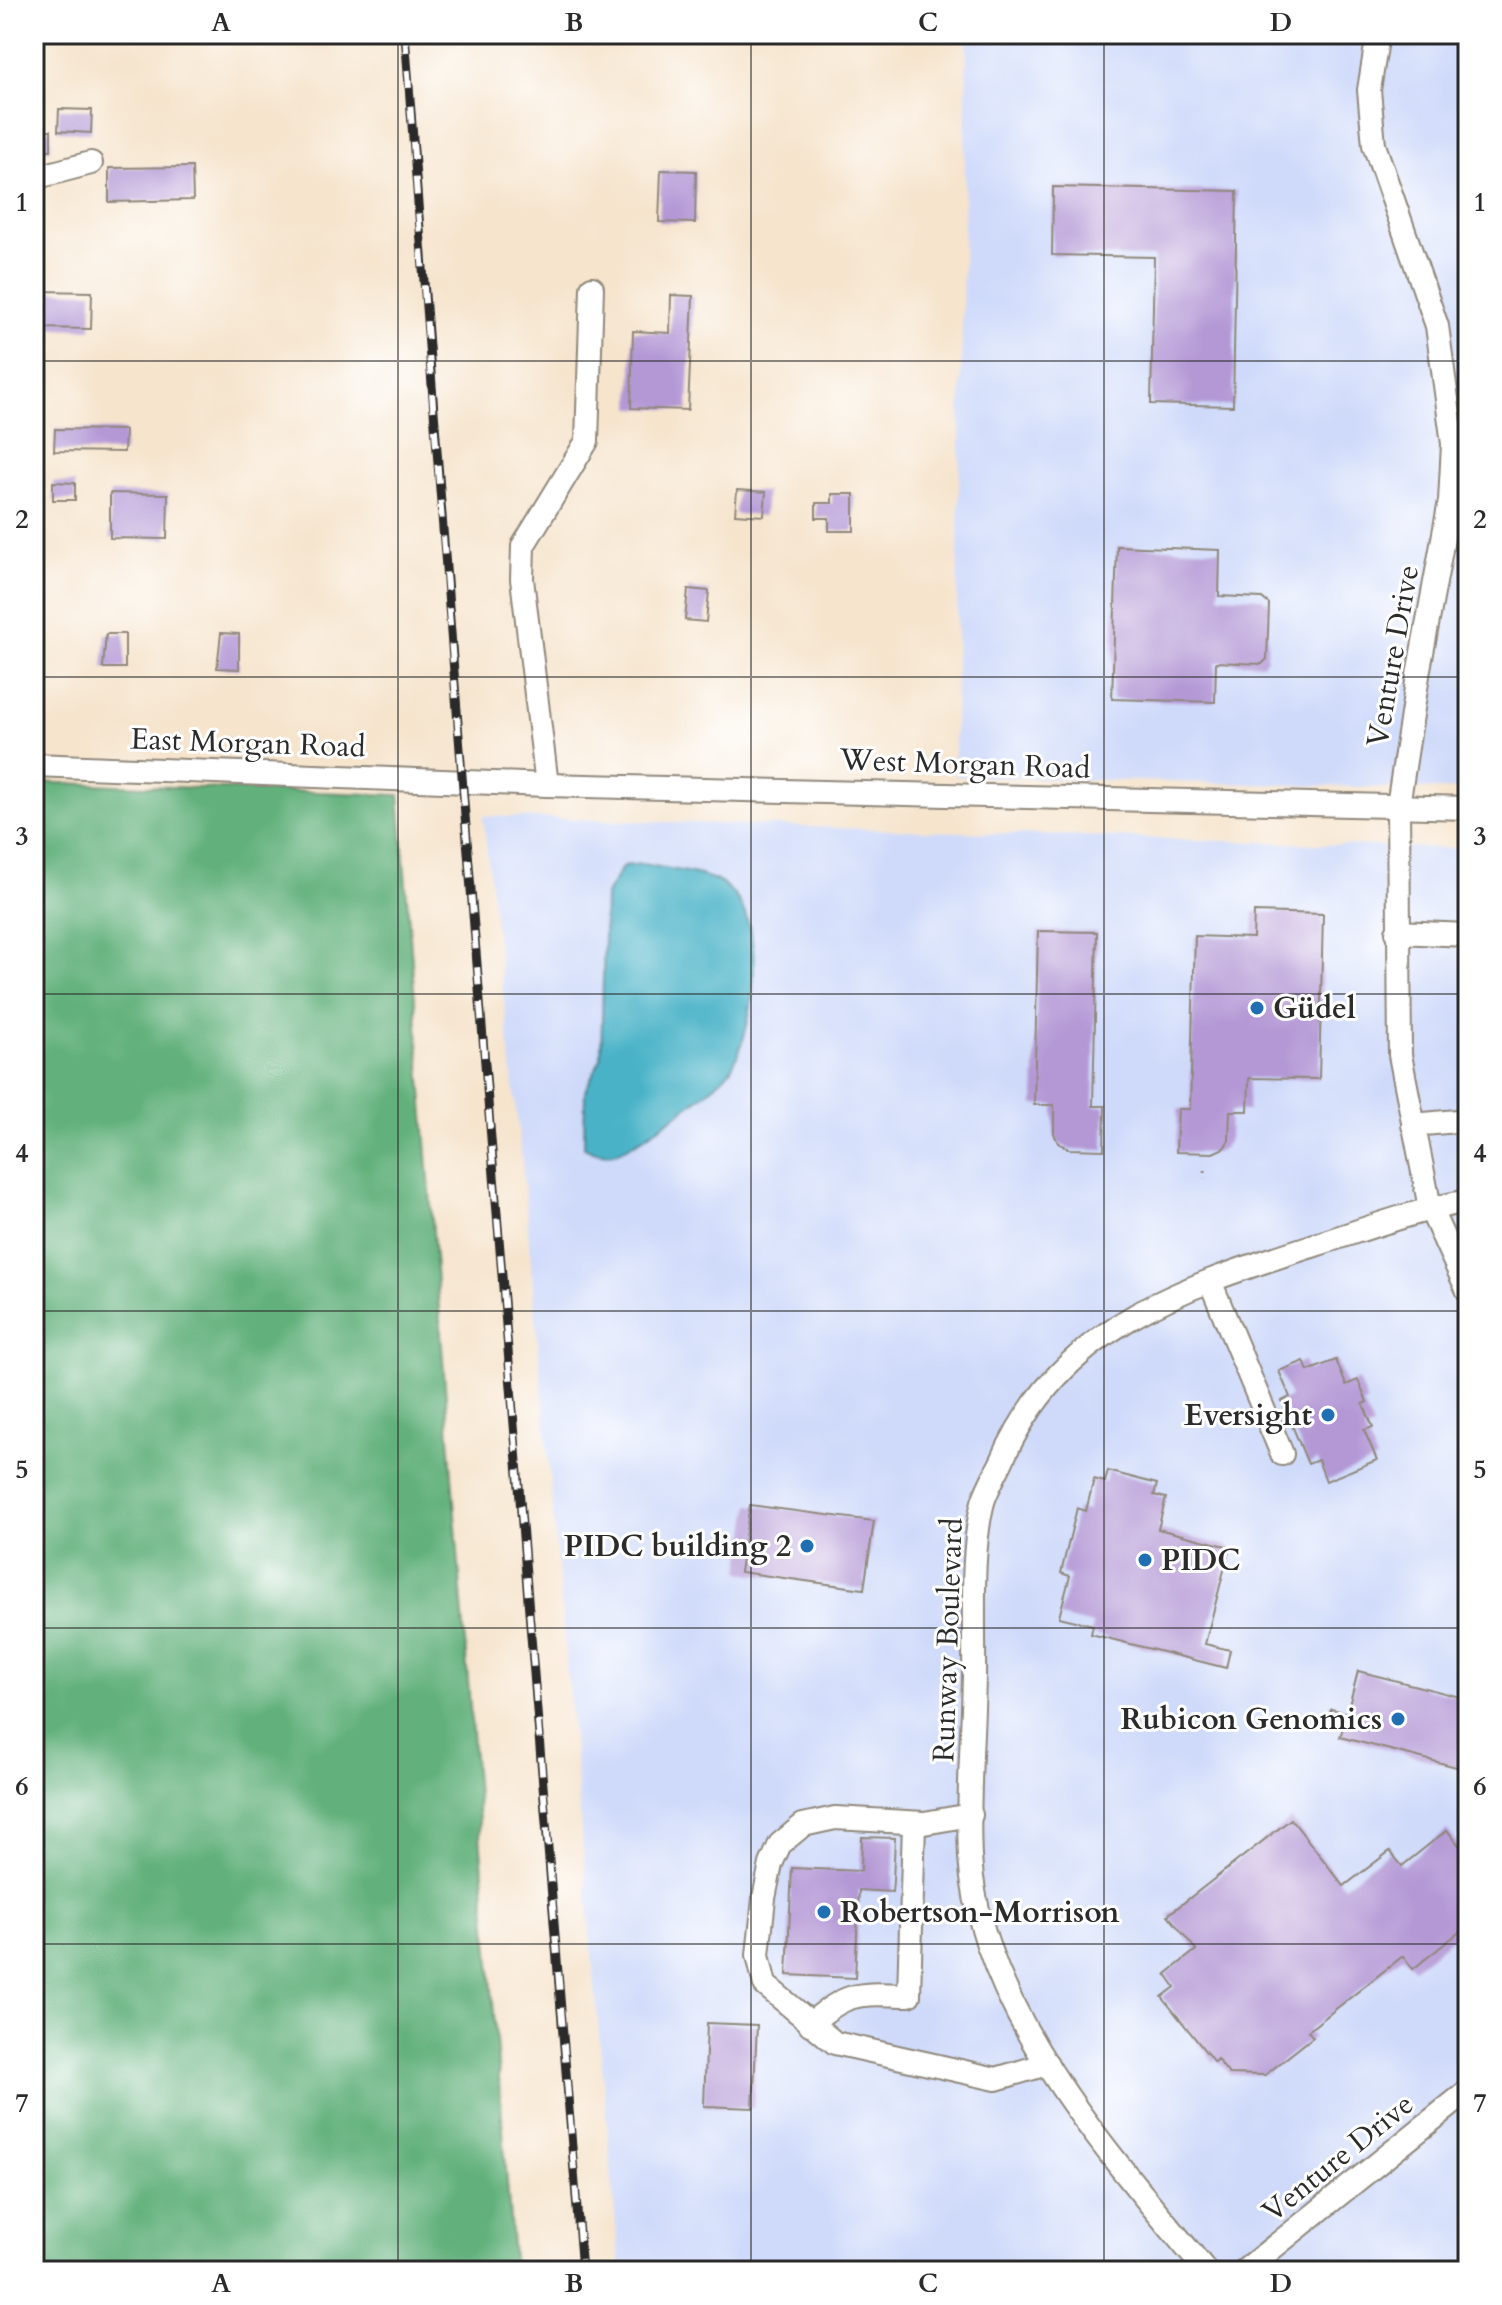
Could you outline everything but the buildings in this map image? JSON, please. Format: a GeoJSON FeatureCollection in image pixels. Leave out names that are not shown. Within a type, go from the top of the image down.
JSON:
{"type":"FeatureCollection","features":[{"type":"Feature","properties":{"kind":"street","name":"Venture Drive"},"geometry":{"type":"LineString","coordinates":[[1378,34],[1369,90],[1374,145],[1437,326],[1453,444],[1450,501],[1398,806],[1400,1055],[1430,1208],[1468,1291]]}},
{"type":"Feature","properties":{"kind":"street"},"geometry":{"type":"LineString","coordinates":[[34,178],[91,163]]}},
{"type":"Feature","properties":{"kind":"street"},"geometry":{"type":"LineString","coordinates":[[547,785],[522,579],[523,546],[587,441],[592,288]]}},
{"type":"Feature","properties":{"kind":"street","name":"East Morgan Road"},"geometry":{"type":"LineString","coordinates":[[34,765],[460,780]]}},
{"type":"Feature","properties":{"kind":"street","name":"West Morgan Road"},"geometry":{"type":"LineString","coordinates":[[460,780],[547,785],[1468,808]]}},
{"type":"Feature","properties":{"kind":"street"},"geometry":{"type":"LineString","coordinates":[[1397,932],[1468,935]]}},
{"type":"Feature","properties":{"kind":"street"},"geometry":{"type":"LineString","coordinates":[[1413,1125],[1468,1120]]}},
{"type":"Feature","properties":{"kind":"street","name":"Runway Boulevard"},"geometry":{"type":"LineString","coordinates":[[1206,2271],[1125,2173],[1047,2064],[1008,2000],[982,1918],[970,1859],[977,1564],[983,1503],[1011,1437],[1050,1380],[1108,1329],[1160,1300],[1210,1281],[1430,1208],[1468,1201]]}},
{"type":"Feature","properties":{"kind":"street"},"geometry":{"type":"LineString","coordinates":[[1210,1281],[1282,1454]]}},
{"type":"Feature","properties":{"kind":"street"},"geometry":{"type":"LineString","coordinates":[[971,1815],[914,1823],[835,1818],[803,1825],[780,1844],[764,1898],[758,1955],[765,1985],[835,2043],[996,2079],[1047,2064]]}},
{"type":"Feature","properties":{"kind":"street"},"geometry":{"type":"LineString","coordinates":[[810,2024],[831,2006],[854,1994],[909,1995],[914,1823]]}},
{"type":"Feature","properties":{"kind":"street","name":"Venture Drive"},"geometry":{"type":"LineString","coordinates":[[1244,2271],[1468,2091]]}},
{"type":"Feature","properties":{"kind":"path"},"geometry":{"type":"LineString","coordinates":[[1205,1170],[1206,1178]]}},
{"type":"Feature","properties":{"kind":"shaded area"},"geometry":{"type":"Polygon","coordinates":[[[967,34],[1468,34],[1468,790],[954,776],[967,34]]]}},
{"type":"Feature","properties":{"kind":"shaded area"},"geometry":{"type":"Polygon","coordinates":[[[483,816],[1468,849],[1468,2271],[620,2271],[522,1163],[483,816]]]}},
{"type":"Feature","properties":{"kind":"green space"},"geometry":{"type":"Polygon","coordinates":[[[34,782],[399,795],[514,2271],[34,2271],[34,782]]]}},
{"type":"Feature","properties":{"kind":"water"},"geometry":{"type":"Polygon","coordinates":[[[643,864],[707,877],[733,894],[745,914],[752,939],[752,996],[740,1048],[725,1076],[696,1101],[624,1149],[614,1153],[595,1152],[584,1147],[585,1091],[601,1058],[605,896],[623,866],[643,864]]]}},
{"type":"Feature","properties":{"kind":"railway"},"geometry":{"type":"LineString","coordinates":[[405,34],[582,2271]]}},
{"type":"Feature","properties":{"kind":"place","name":"Güdel"},"geometry":{"type":"Point","coordinates":[1257,1008]}},
{"type":"Feature","properties":{"kind":"place","name":"Eversight"},"geometry":{"type":"Point","coordinates":[1328,1415]}},
{"type":"Feature","properties":{"kind":"place","name":"PIDC building 2"},"geometry":{"type":"Point","coordinates":[807,1546]}},
{"type":"Feature","properties":{"kind":"place","name":"PIDC"},"geometry":{"type":"Point","coordinates":[1145,1560]}},
{"type":"Feature","properties":{"kind":"place","name":"Rubicon Genomics"},"geometry":{"type":"Point","coordinates":[1398,1719]}},
{"type":"Feature","properties":{"kind":"place","name":"Robertson-Morrison"},"geometry":{"type":"Point","coordinates":[824,1912]}}]}
